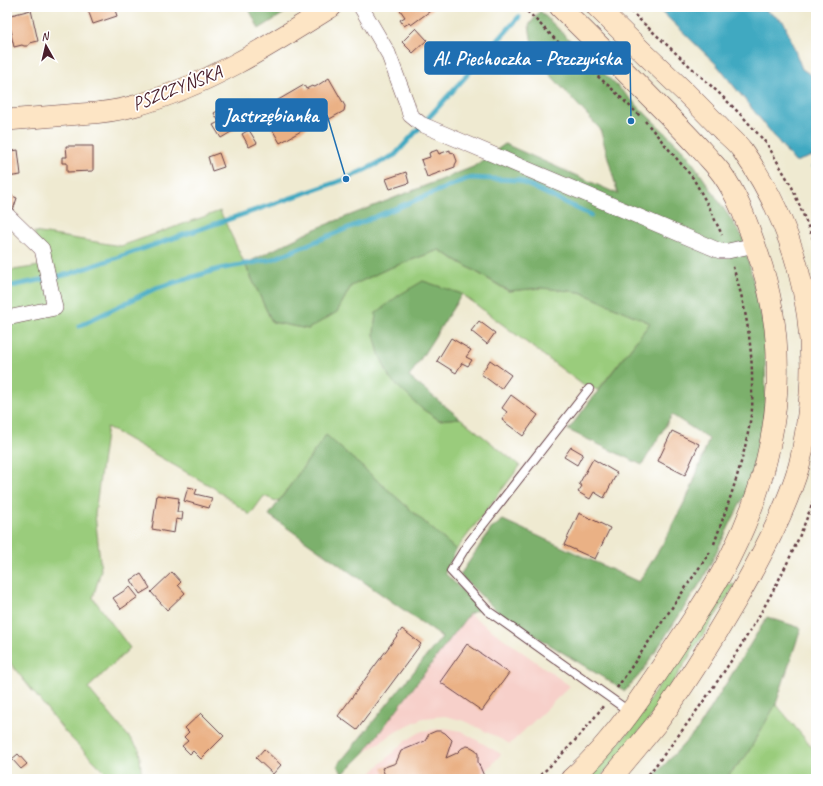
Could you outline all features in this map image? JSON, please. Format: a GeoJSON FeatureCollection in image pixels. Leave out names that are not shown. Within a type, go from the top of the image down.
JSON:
{"type":"FeatureCollection","features":[{"type":"Feature","properties":{"kind":"main road","name":"PSZCZYŃSKA"},"geometry":{"type":"LineString","coordinates":[[7,120],[97,113],[132,107],[166,96],[212,77],[274,43],[331,7]]}},
{"type":"Feature","properties":{"kind":"main road"},"geometry":{"type":"LineString","coordinates":[[560,7],[682,129],[721,173],[733,192],[763,269],[770,296],[776,350],[777,379],[776,410],[772,441],[753,507],[732,555],[690,623],[630,713],[600,751],[571,779]]}},
{"type":"Feature","properties":{"kind":"main road"},"geometry":{"type":"LineString","coordinates":[[597,7],[741,149],[782,219],[793,248],[812,319],[805,442],[798,467],[780,515],[758,563],[727,616],[679,691],[656,723],[611,779]]}},
{"type":"Feature","properties":{"kind":"street"},"geometry":{"type":"LineString","coordinates":[[361,7],[388,53],[410,115],[417,121],[720,251],[728,251],[754,245]]}},
{"type":"Feature","properties":{"kind":"street"},"geometry":{"type":"LineString","coordinates":[[7,215],[42,249],[55,308],[7,318]]}},
{"type":"Feature","properties":{"kind":"lane"},"geometry":{"type":"LineString","coordinates":[[589,389],[467,545],[451,571],[488,611],[630,713]]}},
{"type":"Feature","properties":{"kind":"path"},"geometry":{"type":"LineString","coordinates":[[524,7],[560,44],[609,86],[644,120],[693,178],[709,207],[728,251],[738,282],[748,322],[752,369],[752,414],[743,457],[712,549],[591,724],[536,779]]}},
{"type":"Feature","properties":{"kind":"path"},"geometry":{"type":"LineString","coordinates":[[644,779],[674,741],[721,675],[758,618],[790,557],[809,515],[816,494]]}},
{"type":"Feature","properties":{"kind":"shaded area"},"geometry":{"type":"Polygon","coordinates":[[[469,614],[570,686],[510,744],[465,721],[445,716],[423,718],[400,729],[364,753],[442,648],[469,614]]]}},
{"type":"Feature","properties":{"kind":"shaded area"},"geometry":{"type":"Polygon","coordinates":[[[445,728],[461,731],[501,754],[483,775],[477,779],[365,779],[404,742],[422,731],[445,728]]]}},
{"type":"Feature","properties":{"kind":"green space"},"geometry":{"type":"Polygon","coordinates":[[[248,7],[294,7],[259,29],[248,7]]]}},
{"type":"Feature","properties":{"kind":"green space"},"geometry":{"type":"Polygon","coordinates":[[[540,11],[687,154],[743,237],[765,332],[766,443],[751,482],[703,579],[642,672],[625,691],[500,614],[460,575],[491,529],[503,520],[639,582],[665,540],[691,489],[709,439],[672,415],[642,465],[568,430],[650,323],[580,292],[541,288],[509,291],[439,250],[387,269],[351,286],[337,312],[308,329],[272,322],[245,264],[315,229],[473,167],[505,144],[618,194],[600,129],[534,57],[529,25],[540,11]]]}},
{"type":"Feature","properties":{"kind":"green space"},"geometry":{"type":"Polygon","coordinates":[[[220,211],[272,322],[308,329],[337,312],[351,286],[387,269],[439,250],[508,291],[541,288],[580,292],[650,323],[598,390],[583,385],[462,294],[423,281],[376,313],[374,334],[379,354],[410,396],[421,408],[439,420],[460,418],[520,466],[456,550],[326,435],[278,502],[264,496],[250,515],[214,488],[107,427],[95,514],[101,570],[93,598],[130,648],[88,688],[139,749],[142,779],[112,779],[66,733],[7,659],[7,271],[46,265],[34,232],[121,246],[220,211]]]}},
{"type":"Feature","properties":{"kind":"green space"},"geometry":{"type":"Polygon","coordinates":[[[423,281],[462,294],[409,377],[460,418],[439,420],[421,408],[390,379],[379,354],[374,334],[376,313],[399,295],[423,281]]]}},
{"type":"Feature","properties":{"kind":"green space"},"geometry":{"type":"Polygon","coordinates":[[[326,435],[456,550],[445,573],[480,609],[469,614],[364,753],[343,774],[337,766],[442,637],[269,515],[326,435]]]}},
{"type":"Feature","properties":{"kind":"green space"},"geometry":{"type":"Polygon","coordinates":[[[725,584],[735,585],[648,721],[599,779],[584,779],[628,733],[725,584]]]}},
{"type":"Feature","properties":{"kind":"green space"},"geometry":{"type":"Polygon","coordinates":[[[767,617],[801,628],[776,704],[746,756],[725,779],[651,779],[698,729],[767,617]]]}},
{"type":"Feature","properties":{"kind":"green space"},"geometry":{"type":"Polygon","coordinates":[[[776,704],[816,752],[816,779],[732,779],[729,775],[746,756],[776,704]]]}},
{"type":"Feature","properties":{"kind":"water"},"geometry":{"type":"Polygon","coordinates":[[[657,7],[761,7],[784,22],[802,69],[816,78],[816,155],[795,162],[716,64],[657,7]]]}},
{"type":"Feature","properties":{"kind":"building"},"geometry":{"type":"Polygon","coordinates":[[[87,7],[114,7],[117,16],[93,24],[87,7]]]}},
{"type":"Feature","properties":{"kind":"building"},"geometry":{"type":"Polygon","coordinates":[[[398,7],[432,7],[433,9],[411,25],[409,23],[404,26],[400,20],[405,17],[398,7]]]}},
{"type":"Feature","properties":{"kind":"building"},"geometry":{"type":"Polygon","coordinates":[[[31,10],[38,41],[30,43],[28,46],[22,45],[14,47],[7,16],[31,10]]]}},
{"type":"Feature","properties":{"kind":"building"},"geometry":{"type":"Polygon","coordinates":[[[416,28],[427,40],[413,53],[402,42],[416,28]]]}},
{"type":"Feature","properties":{"kind":"building"},"geometry":{"type":"Polygon","coordinates":[[[329,78],[345,106],[344,111],[326,121],[324,118],[280,143],[261,110],[304,85],[306,89],[312,86],[315,87],[329,78]]]}},
{"type":"Feature","properties":{"kind":"building"},"geometry":{"type":"Polygon","coordinates":[[[236,101],[248,122],[221,138],[213,125],[219,122],[214,113],[236,101]]]}},
{"type":"Feature","properties":{"kind":"building"},"geometry":{"type":"Polygon","coordinates":[[[249,130],[257,143],[249,147],[242,134],[249,130]]]}},
{"type":"Feature","properties":{"kind":"building"},"geometry":{"type":"Polygon","coordinates":[[[66,146],[93,146],[93,171],[67,172],[67,163],[62,163],[62,157],[67,157],[66,146]]]}},
{"type":"Feature","properties":{"kind":"building"},"geometry":{"type":"Polygon","coordinates":[[[18,150],[21,175],[7,177],[7,152],[18,150]]]}},
{"type":"Feature","properties":{"kind":"building"},"geometry":{"type":"Polygon","coordinates":[[[437,150],[439,154],[450,150],[450,152],[454,153],[457,161],[455,167],[427,177],[421,160],[430,157],[429,153],[437,150]]]}},
{"type":"Feature","properties":{"kind":"building"},"geometry":{"type":"Polygon","coordinates":[[[219,153],[224,167],[212,171],[208,157],[219,153]]]}},
{"type":"Feature","properties":{"kind":"building"},"geometry":{"type":"Polygon","coordinates":[[[406,172],[409,183],[390,189],[386,179],[406,172]]]}},
{"type":"Feature","properties":{"kind":"building"},"geometry":{"type":"Polygon","coordinates":[[[8,194],[17,198],[13,210],[7,208],[8,194]]]}},
{"type":"Feature","properties":{"kind":"building"},"geometry":{"type":"Polygon","coordinates":[[[479,321],[495,333],[487,344],[471,331],[479,321]]]}},
{"type":"Feature","properties":{"kind":"building"},"geometry":{"type":"Polygon","coordinates":[[[451,338],[471,350],[466,357],[472,360],[468,366],[462,363],[456,373],[437,361],[451,338]]]}},
{"type":"Feature","properties":{"kind":"building"},"geometry":{"type":"Polygon","coordinates":[[[490,360],[511,375],[501,389],[481,374],[490,360]]]}},
{"type":"Feature","properties":{"kind":"building"},"geometry":{"type":"Polygon","coordinates":[[[511,395],[538,415],[523,436],[502,420],[507,412],[502,408],[511,395]]]}},
{"type":"Feature","properties":{"kind":"building"},"geometry":{"type":"Polygon","coordinates":[[[672,431],[699,444],[685,475],[658,461],[672,431]]]}},
{"type":"Feature","properties":{"kind":"building"},"geometry":{"type":"Polygon","coordinates":[[[571,447],[583,454],[577,465],[564,457],[571,447]]]}},
{"type":"Feature","properties":{"kind":"building"},"geometry":{"type":"Polygon","coordinates":[[[593,459],[617,473],[604,498],[594,492],[590,499],[578,492],[582,486],[579,484],[593,459]]]}},
{"type":"Feature","properties":{"kind":"building"},"geometry":{"type":"Polygon","coordinates":[[[188,487],[197,489],[195,494],[212,498],[209,508],[184,501],[188,487]]]}},
{"type":"Feature","properties":{"kind":"building"},"geometry":{"type":"Polygon","coordinates":[[[157,495],[179,498],[177,512],[183,512],[182,520],[176,519],[174,533],[152,529],[157,495]]]}},
{"type":"Feature","properties":{"kind":"building"},"geometry":{"type":"Polygon","coordinates":[[[579,513],[610,528],[595,559],[564,545],[579,513]]]}},
{"type":"Feature","properties":{"kind":"building"},"geometry":{"type":"Polygon","coordinates":[[[172,572],[181,582],[178,585],[185,593],[167,610],[151,592],[172,572]]]}},
{"type":"Feature","properties":{"kind":"building"},"geometry":{"type":"Polygon","coordinates":[[[141,574],[150,588],[140,594],[131,580],[141,574]]]}},
{"type":"Feature","properties":{"kind":"building"},"geometry":{"type":"Polygon","coordinates":[[[130,587],[138,597],[121,609],[113,598],[130,587]]]}},
{"type":"Feature","properties":{"kind":"building"},"geometry":{"type":"Polygon","coordinates":[[[402,629],[421,644],[357,730],[338,716],[402,629]]]}},
{"type":"Feature","properties":{"kind":"building"},"geometry":{"type":"Polygon","coordinates":[[[467,644],[509,673],[482,711],[440,682],[467,644]]]}},
{"type":"Feature","properties":{"kind":"building"},"geometry":{"type":"Polygon","coordinates":[[[201,713],[224,736],[201,759],[193,751],[190,754],[182,746],[188,741],[184,737],[189,732],[185,728],[201,713]]]}},
{"type":"Feature","properties":{"kind":"building"},"geometry":{"type":"Polygon","coordinates":[[[436,731],[445,733],[452,740],[446,758],[467,746],[476,750],[478,754],[478,762],[484,776],[476,779],[376,779],[381,777],[386,778],[382,768],[396,763],[401,751],[425,741],[429,734],[436,731]]]}},
{"type":"Feature","properties":{"kind":"building"},"geometry":{"type":"Polygon","coordinates":[[[264,749],[281,765],[273,774],[256,758],[264,749]]]}},
{"type":"Feature","properties":{"kind":"building"},"geometry":{"type":"Polygon","coordinates":[[[18,754],[27,764],[21,769],[12,759],[18,754]]]}},
{"type":"Feature","properties":{"kind":"waterway"},"geometry":{"type":"LineString","coordinates":[[7,287],[69,274],[346,179],[395,155],[519,17]]}},
{"type":"Feature","properties":{"kind":"waterway"},"geometry":{"type":"LineString","coordinates":[[79,326],[156,288],[219,269],[273,259],[469,178],[518,180],[591,215]]}},
{"type":"Feature","properties":{"kind":"place","name":"Al. Piechoczka - Pszczyńska"},"geometry":{"type":"Point","coordinates":[631,121]}},
{"type":"Feature","properties":{"kind":"place","name":"Jastrzębianka"},"geometry":{"type":"Point","coordinates":[346,179]}}]}
